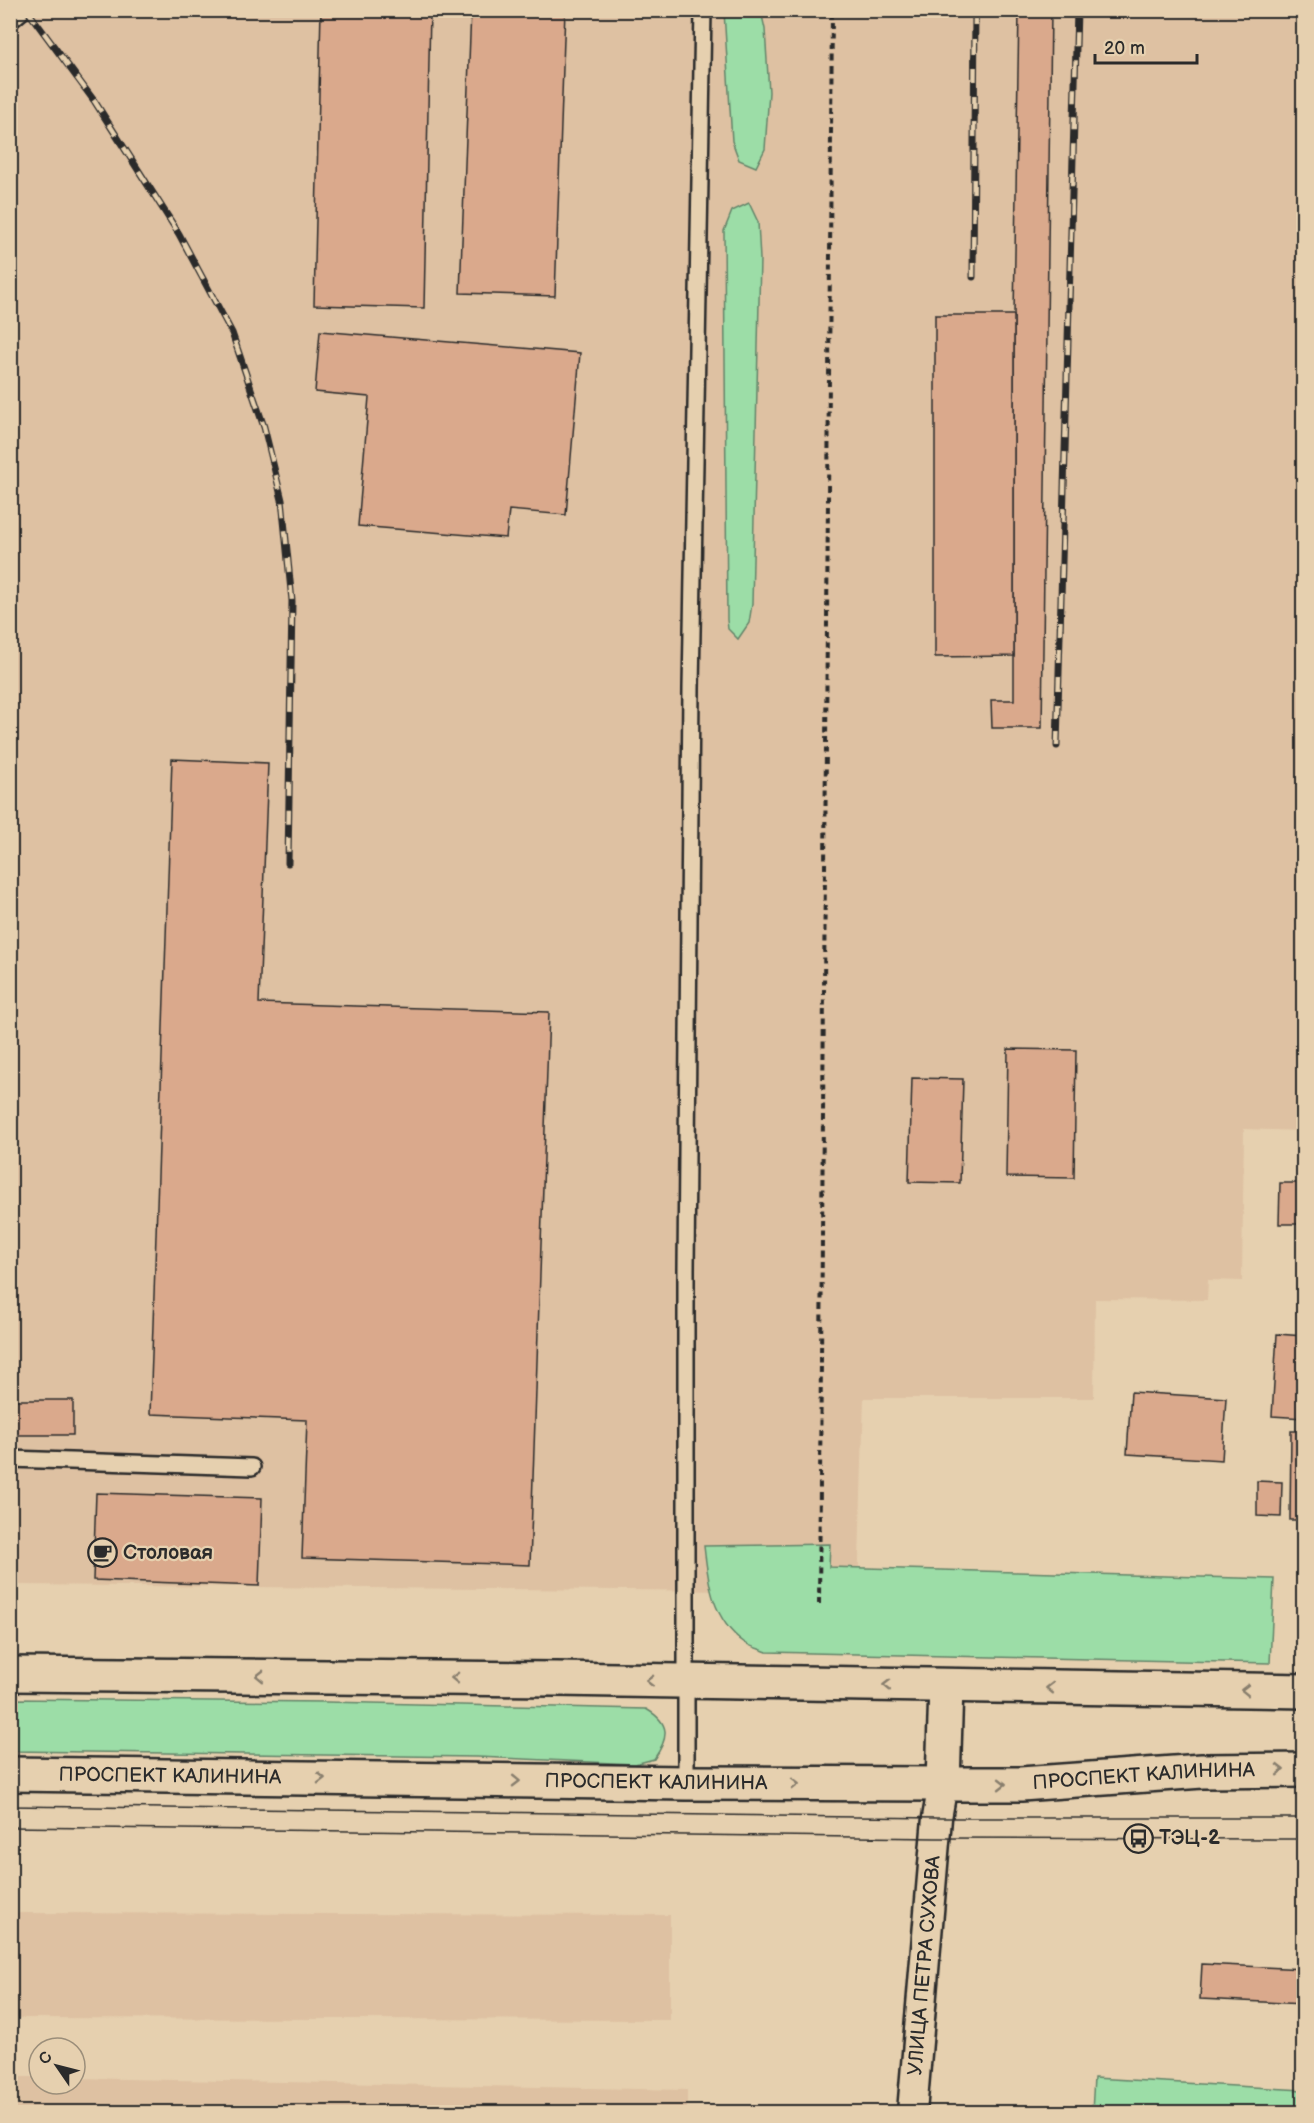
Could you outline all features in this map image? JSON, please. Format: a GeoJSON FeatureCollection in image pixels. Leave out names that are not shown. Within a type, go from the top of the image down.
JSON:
{"type":"FeatureCollection","features":[{"type":"Feature","properties":{"kind":"main road"},"geometry":{"type":"LineString","coordinates":[[10,1674],[1304,1691]]}},
{"type":"Feature","properties":{"kind":"main road"},"geometry":{"type":"LineString","coordinates":[[943,1784],[946,1686]]}},
{"type":"Feature","properties":{"kind":"main road","name":"ПРОСПЕКТ КАЛИНИНА"},"geometry":{"type":"LineString","coordinates":[[10,1773],[686,1783],[1021,1784],[1202,1771],[1304,1770]]}},
{"type":"Feature","properties":{"kind":"street","name":"УЛИЦА ПЕТРА СУХОВА"},"geometry":{"type":"LineString","coordinates":[[912,2112],[937,1818],[943,1784]]}},
{"type":"Feature","properties":{"kind":"lane"},"geometry":{"type":"LineString","coordinates":[[10,21],[23,10]]}},
{"type":"Feature","properties":{"kind":"lane"},"geometry":{"type":"LineString","coordinates":[[686,1783],[686,1269],[691,700],[703,10]]}},
{"type":"Feature","properties":{"kind":"lane"},"geometry":{"type":"LineString","coordinates":[[10,1459],[252,1467]]}},
{"type":"Feature","properties":{"kind":"path"},"geometry":{"type":"LineString","coordinates":[[819,1604],[832,10]]}},
{"type":"Feature","properties":{"kind":"shaded area"},"geometry":{"type":"Polygon","coordinates":[[[11,11],[1303,11],[1304,1131],[1244,1129],[1242,1281],[1208,1280],[1207,1300],[1095,1299],[1094,1398],[864,1398],[858,1592],[11,1585],[11,11]]]}},
{"type":"Feature","properties":{"kind":"shaded area"},"geometry":{"type":"Polygon","coordinates":[[[11,1913],[670,1915],[670,2020],[11,2018],[11,1913]]]}},
{"type":"Feature","properties":{"kind":"shaded area"},"geometry":{"type":"Polygon","coordinates":[[[11,2077],[27,2077],[27,2096],[87,2096],[87,2078],[687,2090],[687,2112],[11,2112],[11,2077]]]}},
{"type":"Feature","properties":{"kind":"green space"},"geometry":{"type":"Polygon","coordinates":[[[724,11],[761,11],[765,29],[769,92],[765,149],[756,167],[739,160],[732,141],[724,11]]]}},
{"type":"Feature","properties":{"kind":"green space"},"geometry":{"type":"Polygon","coordinates":[[[749,203],[758,222],[760,259],[752,604],[749,623],[738,639],[728,629],[727,620],[724,231],[732,211],[749,203]]]}},
{"type":"Feature","properties":{"kind":"green space"},"geometry":{"type":"Polygon","coordinates":[[[830,1544],[829,1567],[1274,1579],[1270,1663],[767,1652],[747,1644],[734,1634],[725,1623],[714,1599],[707,1573],[704,1546],[830,1544]]]}},
{"type":"Feature","properties":{"kind":"green space"},"geometry":{"type":"Polygon","coordinates":[[[11,1699],[326,1702],[646,1709],[660,1720],[665,1731],[665,1738],[654,1759],[635,1764],[477,1757],[11,1751],[11,1699]]]}},
{"type":"Feature","properties":{"kind":"green space"},"geometry":{"type":"Polygon","coordinates":[[[1094,2078],[1303,2090],[1303,2112],[1092,2112],[1094,2078]]]}},
{"type":"Feature","properties":{"kind":"building"},"geometry":{"type":"Polygon","coordinates":[[[321,10],[430,10],[424,308],[314,305],[321,10]]]}},
{"type":"Feature","properties":{"kind":"building"},"geometry":{"type":"Polygon","coordinates":[[[471,10],[565,10],[555,296],[460,293],[471,10]]]}},
{"type":"Feature","properties":{"kind":"building"},"geometry":{"type":"Polygon","coordinates":[[[1019,10],[1051,10],[1042,728],[992,728],[991,700],[1014,700],[1014,315],[1019,10]]]}},
{"type":"Feature","properties":{"kind":"building"},"geometry":{"type":"Polygon","coordinates":[[[935,315],[1014,315],[1014,656],[935,657],[935,315]]]}},
{"type":"Feature","properties":{"kind":"building"},"geometry":{"type":"Polygon","coordinates":[[[320,331],[580,353],[566,515],[509,510],[506,538],[358,526],[369,397],[315,392],[320,331]]]}},
{"type":"Feature","properties":{"kind":"building"},"geometry":{"type":"Polygon","coordinates":[[[172,759],[268,763],[259,1003],[549,1012],[530,1565],[302,1558],[307,1420],[150,1414],[172,759]]]}},
{"type":"Feature","properties":{"kind":"building"},"geometry":{"type":"Polygon","coordinates":[[[1008,1049],[1076,1050],[1074,1178],[1006,1177],[1008,1049]]]}},
{"type":"Feature","properties":{"kind":"building"},"geometry":{"type":"Polygon","coordinates":[[[912,1078],[963,1079],[960,1183],[909,1182],[912,1078]]]}},
{"type":"Feature","properties":{"kind":"building"},"geometry":{"type":"Polygon","coordinates":[[[1280,1183],[1304,1183],[1304,1224],[1279,1224],[1280,1183]]]}},
{"type":"Feature","properties":{"kind":"building"},"geometry":{"type":"Polygon","coordinates":[[[1277,1334],[1304,1336],[1304,1418],[1272,1416],[1277,1334]]]}},
{"type":"Feature","properties":{"kind":"building"},"geometry":{"type":"Polygon","coordinates":[[[1131,1392],[1226,1398],[1222,1460],[1127,1454],[1131,1392]]]}},
{"type":"Feature","properties":{"kind":"building"},"geometry":{"type":"Polygon","coordinates":[[[10,1400],[73,1400],[73,1435],[10,1435],[10,1400]]]}},
{"type":"Feature","properties":{"kind":"building"},"geometry":{"type":"Polygon","coordinates":[[[1291,1431],[1304,1431],[1304,1520],[1290,1520],[1291,1431]]]}},
{"type":"Feature","properties":{"kind":"building"},"geometry":{"type":"Polygon","coordinates":[[[1257,1481],[1282,1482],[1281,1517],[1257,1516],[1257,1481]]]}},
{"type":"Feature","properties":{"kind":"building"},"geometry":{"type":"Polygon","coordinates":[[[96,1493],[262,1498],[259,1586],[93,1580],[96,1493]]]}},
{"type":"Feature","properties":{"kind":"building"},"geometry":{"type":"Polygon","coordinates":[[[1202,1964],[1304,1969],[1304,2004],[1200,1999],[1202,1964]]]}},
{"type":"Feature","properties":{"kind":"tram line"},"geometry":{"type":"LineString","coordinates":[[10,1806],[937,1818],[1304,1818]]}},
{"type":"Feature","properties":{"kind":"tram line"},"geometry":{"type":"LineString","coordinates":[[10,1827],[935,1838],[1304,1839]]}},
{"type":"Feature","properties":{"kind":"railway"},"geometry":{"type":"LineString","coordinates":[[27,10],[95,102],[179,234],[232,333],[264,427],[282,500],[292,601],[288,863]]}},
{"type":"Feature","properties":{"kind":"railway"},"geometry":{"type":"LineString","coordinates":[[973,277],[975,10]]}},
{"type":"Feature","properties":{"kind":"railway"},"geometry":{"type":"LineString","coordinates":[[1057,746],[1077,10]]}},
{"type":"Feature","properties":{"kind":"place","name":"Столовая"},"geometry":{"type":"Point","coordinates":[102,1553]}},
{"type":"Feature","properties":{"kind":"place","name":"ТЭЦ-2"},"geometry":{"type":"Point","coordinates":[1138,1838]}}]}
